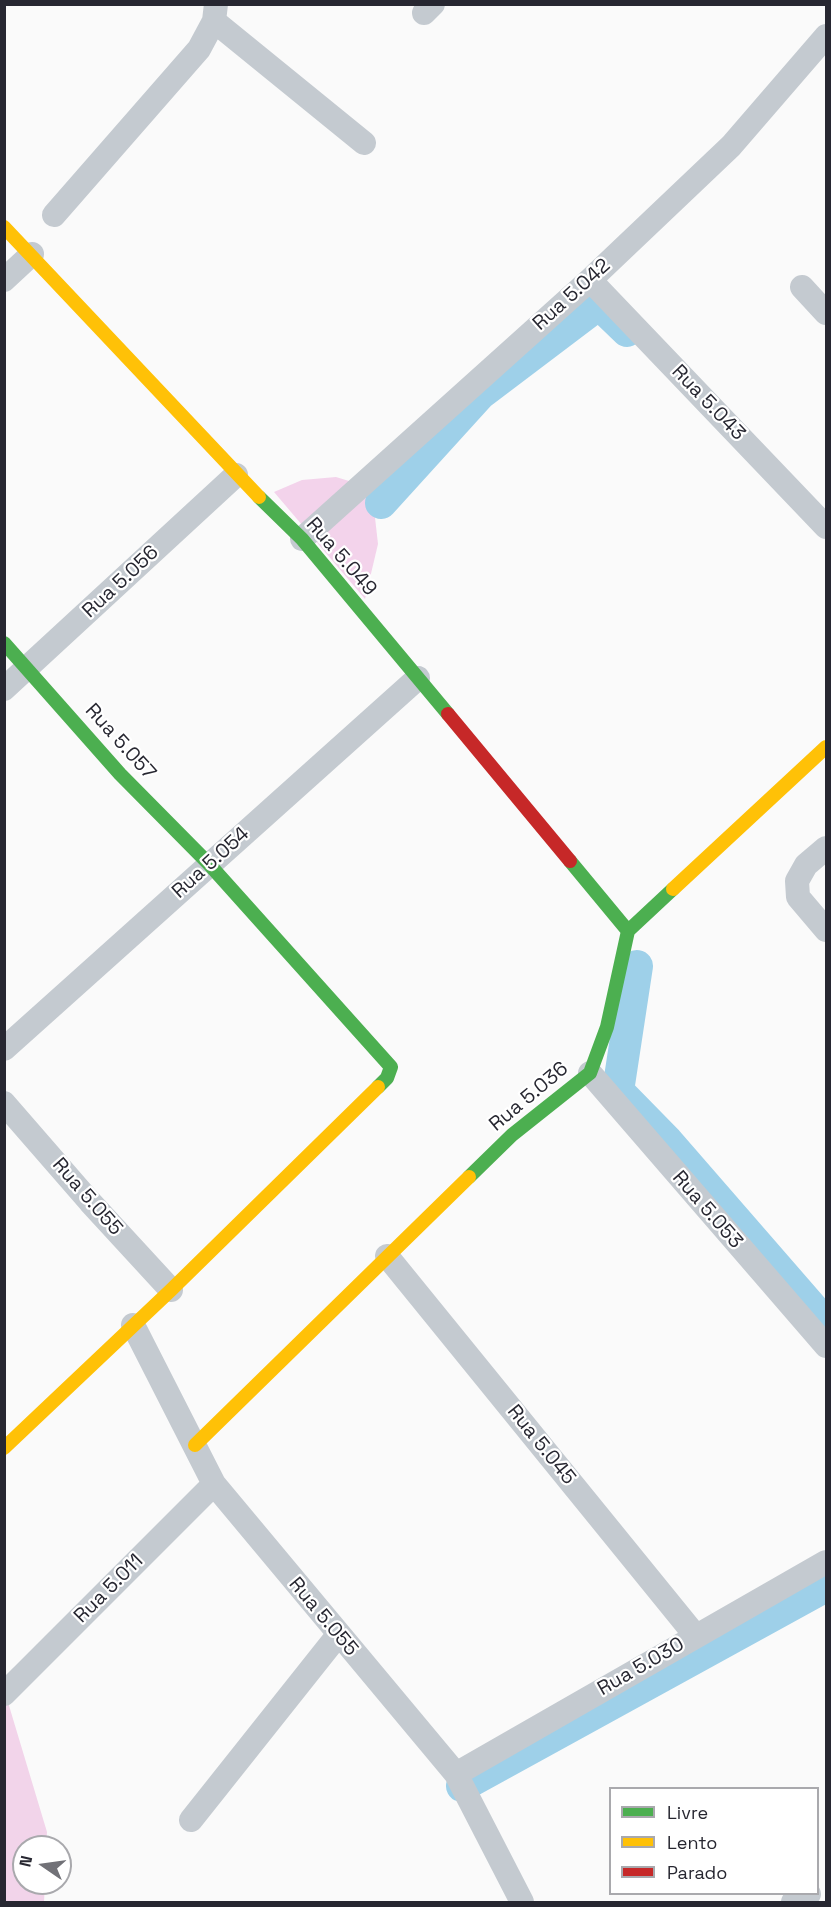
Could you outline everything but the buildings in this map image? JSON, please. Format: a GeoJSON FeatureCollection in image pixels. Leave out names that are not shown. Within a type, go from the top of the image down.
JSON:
{"type":"FeatureCollection","features":[{"type":"Feature","properties":{"kind":"street"},"geometry":{"type":"LineString","coordinates":[[54,215],[199,49],[215,13],[364,143]]}},
{"type":"Feature","properties":{"kind":"street","name":"Rua 5.042"},"geometry":{"type":"LineString","coordinates":[[302,539],[590,280],[730,146],[826,36]]}},
{"type":"Feature","properties":{"kind":"street","name":"Rua 5.049"},"geometry":{"type":"LineString","coordinates":[[4,227],[32,254],[236,475],[302,539],[628,931]]}},
{"type":"Feature","properties":{"kind":"street"},"geometry":{"type":"LineString","coordinates":[[4,280],[32,254]]}},
{"type":"Feature","properties":{"kind":"street","name":"Rua 5.043"},"geometry":{"type":"LineString","coordinates":[[590,280],[826,527]]}},
{"type":"Feature","properties":{"kind":"street"},"geometry":{"type":"LineString","coordinates":[[802,287],[826,313]]}},
{"type":"Feature","properties":{"kind":"street","name":"Rua 5.056"},"geometry":{"type":"LineString","coordinates":[[4,689],[236,475]]}},
{"type":"Feature","properties":{"kind":"street","name":"Rua 5.057"},"geometry":{"type":"LineString","coordinates":[[4,643],[120,774],[209,864],[391,1068],[387,1078],[171,1290]]}},
{"type":"Feature","properties":{"kind":"street","name":"Rua 5.054"},"geometry":{"type":"LineString","coordinates":[[4,1049],[418,678]]}},
{"type":"Feature","properties":{"kind":"street"},"geometry":{"type":"LineString","coordinates":[[628,931],[826,747]]}},
{"type":"Feature","properties":{"kind":"street"},"geometry":{"type":"LineString","coordinates":[[826,848],[806,865],[797,881],[798,897],[826,930]]}},
{"type":"Feature","properties":{"kind":"street","name":"Rua 5.036"},"geometry":{"type":"LineString","coordinates":[[195,1445],[512,1135],[558,1095],[590,1073],[607,1028],[628,931]]}},
{"type":"Feature","properties":{"kind":"street","name":"Rua 5.053"},"geometry":{"type":"LineString","coordinates":[[590,1073],[826,1346]]}},
{"type":"Feature","properties":{"kind":"street","name":"Rua 5.055"},"geometry":{"type":"LineString","coordinates":[[4,1103],[171,1290]]}},
{"type":"Feature","properties":{"kind":"street","name":"Rua 5.045"},"geometry":{"type":"LineString","coordinates":[[387,1256],[695,1635]]}},
{"type":"Feature","properties":{"kind":"street"},"geometry":{"type":"LineString","coordinates":[[4,1448],[171,1290]]}},
{"type":"Feature","properties":{"kind":"street","name":"Rua 5.055"},"geometry":{"type":"LineString","coordinates":[[134,1325],[214,1484],[456,1774],[522,1902]]}},
{"type":"Feature","properties":{"kind":"street","name":"Rua 5.011"},"geometry":{"type":"LineString","coordinates":[[4,1694],[214,1484]]}},
{"type":"Feature","properties":{"kind":"street","name":"Rua 5.030"},"geometry":{"type":"LineString","coordinates":[[456,1774],[826,1562]]}},
{"type":"Feature","properties":{"kind":"street"},"geometry":{"type":"LineString","coordinates":[[191,1820],[338,1635]]}},
{"type":"Feature","properties":{"kind":"shaded area"},"geometry":{"type":"Polygon","coordinates":[[[336,477],[362,485],[373,500],[378,544],[365,599],[274,492],[302,480],[336,477]]]}},
{"type":"Feature","properties":{"kind":"shaded area"},"geometry":{"type":"Polygon","coordinates":[[[4,1689],[47,1832],[47,1835],[12,1835],[12,1895],[44,1895],[44,1902],[5,1902],[4,1689]]]}},
{"type":"Feature","properties":{"kind":"waterway"},"geometry":{"type":"LineString","coordinates":[[381,503],[480,394],[599,304],[627,331]]}},
{"type":"Feature","properties":{"kind":"waterway"},"geometry":{"type":"LineString","coordinates":[[637,966],[618,1091],[667,1141],[826,1324]]}},
{"type":"Feature","properties":{"kind":"waterway"},"geometry":{"type":"LineString","coordinates":[[462,1786],[826,1586]]}},
{"type":"Feature","properties":{"kind":"traffic: fast"},"geometry":{"type":"LineString","coordinates":[[259,497],[302,539],[448,714]]}},
{"type":"Feature","properties":{"kind":"traffic: fast"},"geometry":{"type":"LineString","coordinates":[[4,643],[120,774],[209,864],[391,1067],[387,1078],[378,1087]]}},
{"type":"Feature","properties":{"kind":"traffic: fast"},"geometry":{"type":"LineString","coordinates":[[570,861],[628,931]]}},
{"type":"Feature","properties":{"kind":"traffic: fast"},"geometry":{"type":"LineString","coordinates":[[469,1177],[512,1135],[590,1073],[607,1027],[628,931],[673,889]]}},
{"type":"Feature","properties":{"kind":"traffic: slow"},"geometry":{"type":"LineString","coordinates":[[4,227],[259,497]]}},
{"type":"Feature","properties":{"kind":"traffic: slow"},"geometry":{"type":"LineString","coordinates":[[673,889],[826,747]]}},
{"type":"Feature","properties":{"kind":"traffic: slow"},"geometry":{"type":"LineString","coordinates":[[4,1448],[171,1290],[378,1087]]}},
{"type":"Feature","properties":{"kind":"traffic: slow"},"geometry":{"type":"LineString","coordinates":[[195,1445],[469,1177]]}},
{"type":"Feature","properties":{"kind":"traffic: jam"},"geometry":{"type":"LineString","coordinates":[[448,714],[570,861]]}}]}
